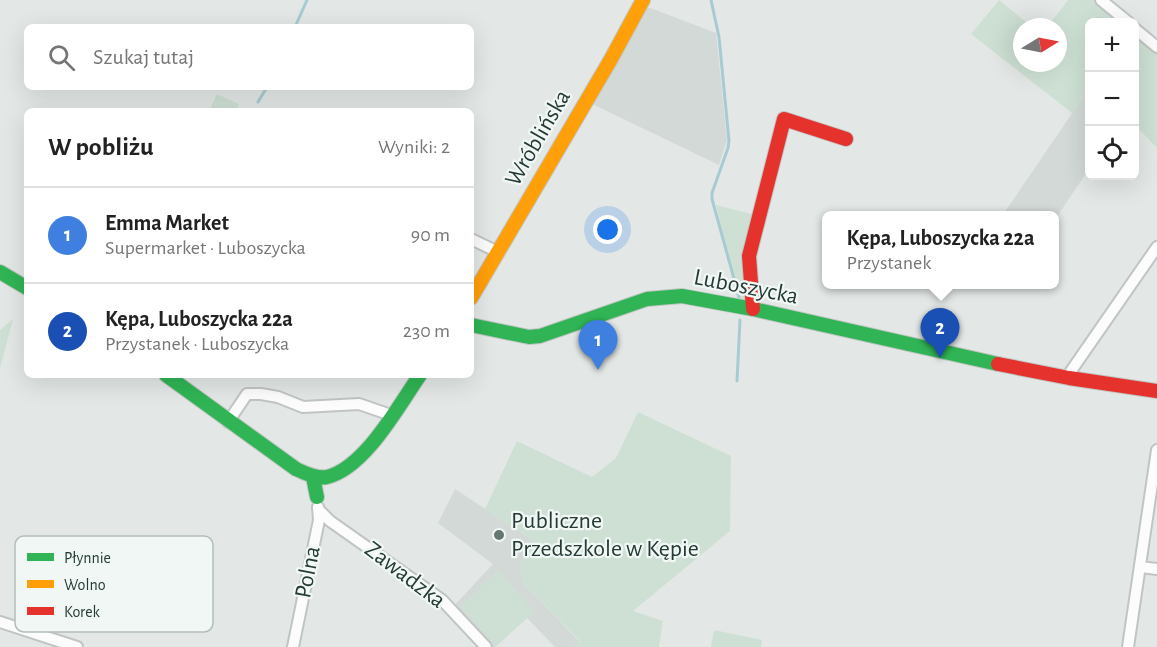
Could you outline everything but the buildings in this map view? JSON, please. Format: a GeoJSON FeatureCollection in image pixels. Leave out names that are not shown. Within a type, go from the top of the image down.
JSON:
{"type":"FeatureCollection","features":[{"type":"Feature","properties":{"kind":"street","name":"Wróblińska"},"geometry":{"type":"LineString","coordinates":[[474,293],[643,0]]}},
{"type":"Feature","properties":{"kind":"street"},"geometry":{"type":"LineString","coordinates":[[1101,0],[1123,18]]}},
{"type":"Feature","properties":{"kind":"street"},"geometry":{"type":"LineString","coordinates":[[1139,32],[1157,47]]}},
{"type":"Feature","properties":{"kind":"street"},"geometry":{"type":"LineString","coordinates":[[753,309],[749,256],[784,119],[846,139]]}},
{"type":"Feature","properties":{"kind":"street"},"geometry":{"type":"LineString","coordinates":[[474,241],[498,252]]}},
{"type":"Feature","properties":{"kind":"street"},"geometry":{"type":"LineString","coordinates":[[1069,378],[1071,371],[1157,247]]}},
{"type":"Feature","properties":{"kind":"street"},"geometry":{"type":"LineString","coordinates":[[0,272],[24,286]]}},
{"type":"Feature","properties":{"kind":"street","name":"Luboszycka"},"geometry":{"type":"LineString","coordinates":[[474,326],[529,337],[540,336],[555,333],[633,304],[660,297],[682,296],[753,309],[1069,378],[1157,391]]}},
{"type":"Feature","properties":{"kind":"street"},"geometry":{"type":"LineString","coordinates":[[170,378],[228,422],[296,469],[313,477],[328,477],[351,465],[366,449],[418,378]]}},
{"type":"Feature","properties":{"kind":"street"},"geometry":{"type":"LineString","coordinates":[[228,422],[247,394],[278,397],[303,407],[359,404],[391,415]]}},
{"type":"Feature","properties":{"kind":"street"},"geometry":{"type":"LineString","coordinates":[[1128,647],[1157,450]]}},
{"type":"Feature","properties":{"kind":"street"},"geometry":{"type":"LineString","coordinates":[[313,477],[318,503]]}},
{"type":"Feature","properties":{"kind":"street","name":"Polna"},"geometry":{"type":"LineString","coordinates":[[293,647],[319,520],[318,503]]}},
{"type":"Feature","properties":{"kind":"street","name":"Zawadzka"},"geometry":{"type":"LineString","coordinates":[[318,503],[330,521],[442,600],[486,647]]}},
{"type":"Feature","properties":{"kind":"street"},"geometry":{"type":"LineString","coordinates":[[1141,567],[1157,569]]}},
{"type":"Feature","properties":{"kind":"street"},"geometry":{"type":"LineString","coordinates":[[0,621],[15,626]]}},
{"type":"Feature","properties":{"kind":"street"},"geometry":{"type":"LineString","coordinates":[[33,632],[77,647]]}},
{"type":"Feature","properties":{"kind":"shaded area"},"geometry":{"type":"Polygon","coordinates":[[[645,6],[716,33],[727,140],[719,165],[586,101],[645,6]]]}},
{"type":"Feature","properties":{"kind":"shaded area"},"geometry":{"type":"Polygon","coordinates":[[[1085,94],[1085,175],[1059,214],[1059,211],[1005,211],[1085,94]]]}},
{"type":"Feature","properties":{"kind":"shaded area"},"geometry":{"type":"Polygon","coordinates":[[[455,489],[534,541],[521,561],[522,581],[580,642],[574,647],[555,647],[527,618],[495,647],[486,647],[451,609],[493,564],[438,523],[455,489]]]}},
{"type":"Feature","properties":{"kind":"green space"},"geometry":{"type":"Polygon","coordinates":[[[999,0],[1021,18],[1013,18],[1013,67],[971,34],[999,0]]]}},
{"type":"Feature","properties":{"kind":"green space"},"geometry":{"type":"Polygon","coordinates":[[[1068,0],[1093,0],[1115,18],[1085,18],[1085,94],[1072,113],[1020,72],[1067,72],[1067,18],[1054,18],[1068,0]]]}},
{"type":"Feature","properties":{"kind":"green space"},"geometry":{"type":"Polygon","coordinates":[[[1139,37],[1157,48],[1157,148],[1139,129],[1139,37]]]}},
{"type":"Feature","properties":{"kind":"green space"},"geometry":{"type":"Polygon","coordinates":[[[217,94],[239,104],[237,108],[210,108],[217,94]]]}},
{"type":"Feature","properties":{"kind":"green space"},"geometry":{"type":"Polygon","coordinates":[[[716,205],[759,216],[753,309],[739,306],[716,205]]]}},
{"type":"Feature","properties":{"kind":"green space"},"geometry":{"type":"Polygon","coordinates":[[[13,319],[0,369],[0,330],[13,319]]]}},
{"type":"Feature","properties":{"kind":"green space"},"geometry":{"type":"Polygon","coordinates":[[[638,412],[731,456],[730,531],[633,611],[663,621],[659,647],[574,647],[580,641],[522,581],[521,561],[534,541],[485,509],[517,441],[592,477],[616,458],[638,412]]]}},
{"type":"Feature","properties":{"kind":"green space"},"geometry":{"type":"Polygon","coordinates":[[[498,570],[534,612],[496,646],[461,607],[498,570]]]}},
{"type":"Feature","properties":{"kind":"green space"},"geometry":{"type":"Polygon","coordinates":[[[714,630],[762,640],[761,647],[711,647],[714,630]]]}},
{"type":"Feature","properties":{"kind":"waterway"},"geometry":{"type":"LineString","coordinates":[[296,24],[307,0]]}},
{"type":"Feature","properties":{"kind":"waterway"},"geometry":{"type":"LineString","coordinates":[[711,0],[719,37],[729,141],[712,199],[739,297]]}},
{"type":"Feature","properties":{"kind":"waterway"},"geometry":{"type":"LineString","coordinates":[[258,102],[265,90]]}},
{"type":"Feature","properties":{"kind":"waterway"},"geometry":{"type":"LineString","coordinates":[[737,381],[740,320]]}},
{"type":"Feature","properties":{"kind":"traffic: fast"},"geometry":{"type":"LineString","coordinates":[[0,272],[24,286]]}},
{"type":"Feature","properties":{"kind":"traffic: fast"},"geometry":{"type":"LineString","coordinates":[[474,326],[529,337],[540,336],[647,299],[682,296],[753,309],[998,364]]}},
{"type":"Feature","properties":{"kind":"traffic: fast"},"geometry":{"type":"LineString","coordinates":[[170,378],[296,469],[319,477],[327,477],[341,471],[368,449],[418,378]]}},
{"type":"Feature","properties":{"kind":"traffic: fast"},"geometry":{"type":"LineString","coordinates":[[313,477],[317,497]]}},
{"type":"Feature","properties":{"kind":"traffic: slow"},"geometry":{"type":"LineString","coordinates":[[474,293],[643,0]]}},
{"type":"Feature","properties":{"kind":"traffic: jam"},"geometry":{"type":"LineString","coordinates":[[753,309],[749,256],[784,119],[846,139]]}},
{"type":"Feature","properties":{"kind":"traffic: jam"},"geometry":{"type":"LineString","coordinates":[[998,364],[1069,378],[1157,391]]}},
{"type":"Feature","properties":{"kind":"place","name":"Kępa, Luboszycka 22a"},"geometry":{"type":"Point","coordinates":[940,358]}},
{"type":"Feature","properties":{"kind":"place","name":"Emma Market"},"geometry":{"type":"Point","coordinates":[598,370]}},
{"type":"Feature","properties":{"kind":"place","name":"Publiczne Przedszkole w Kępie"},"geometry":{"type":"Point","coordinates":[499,535]}}]}
